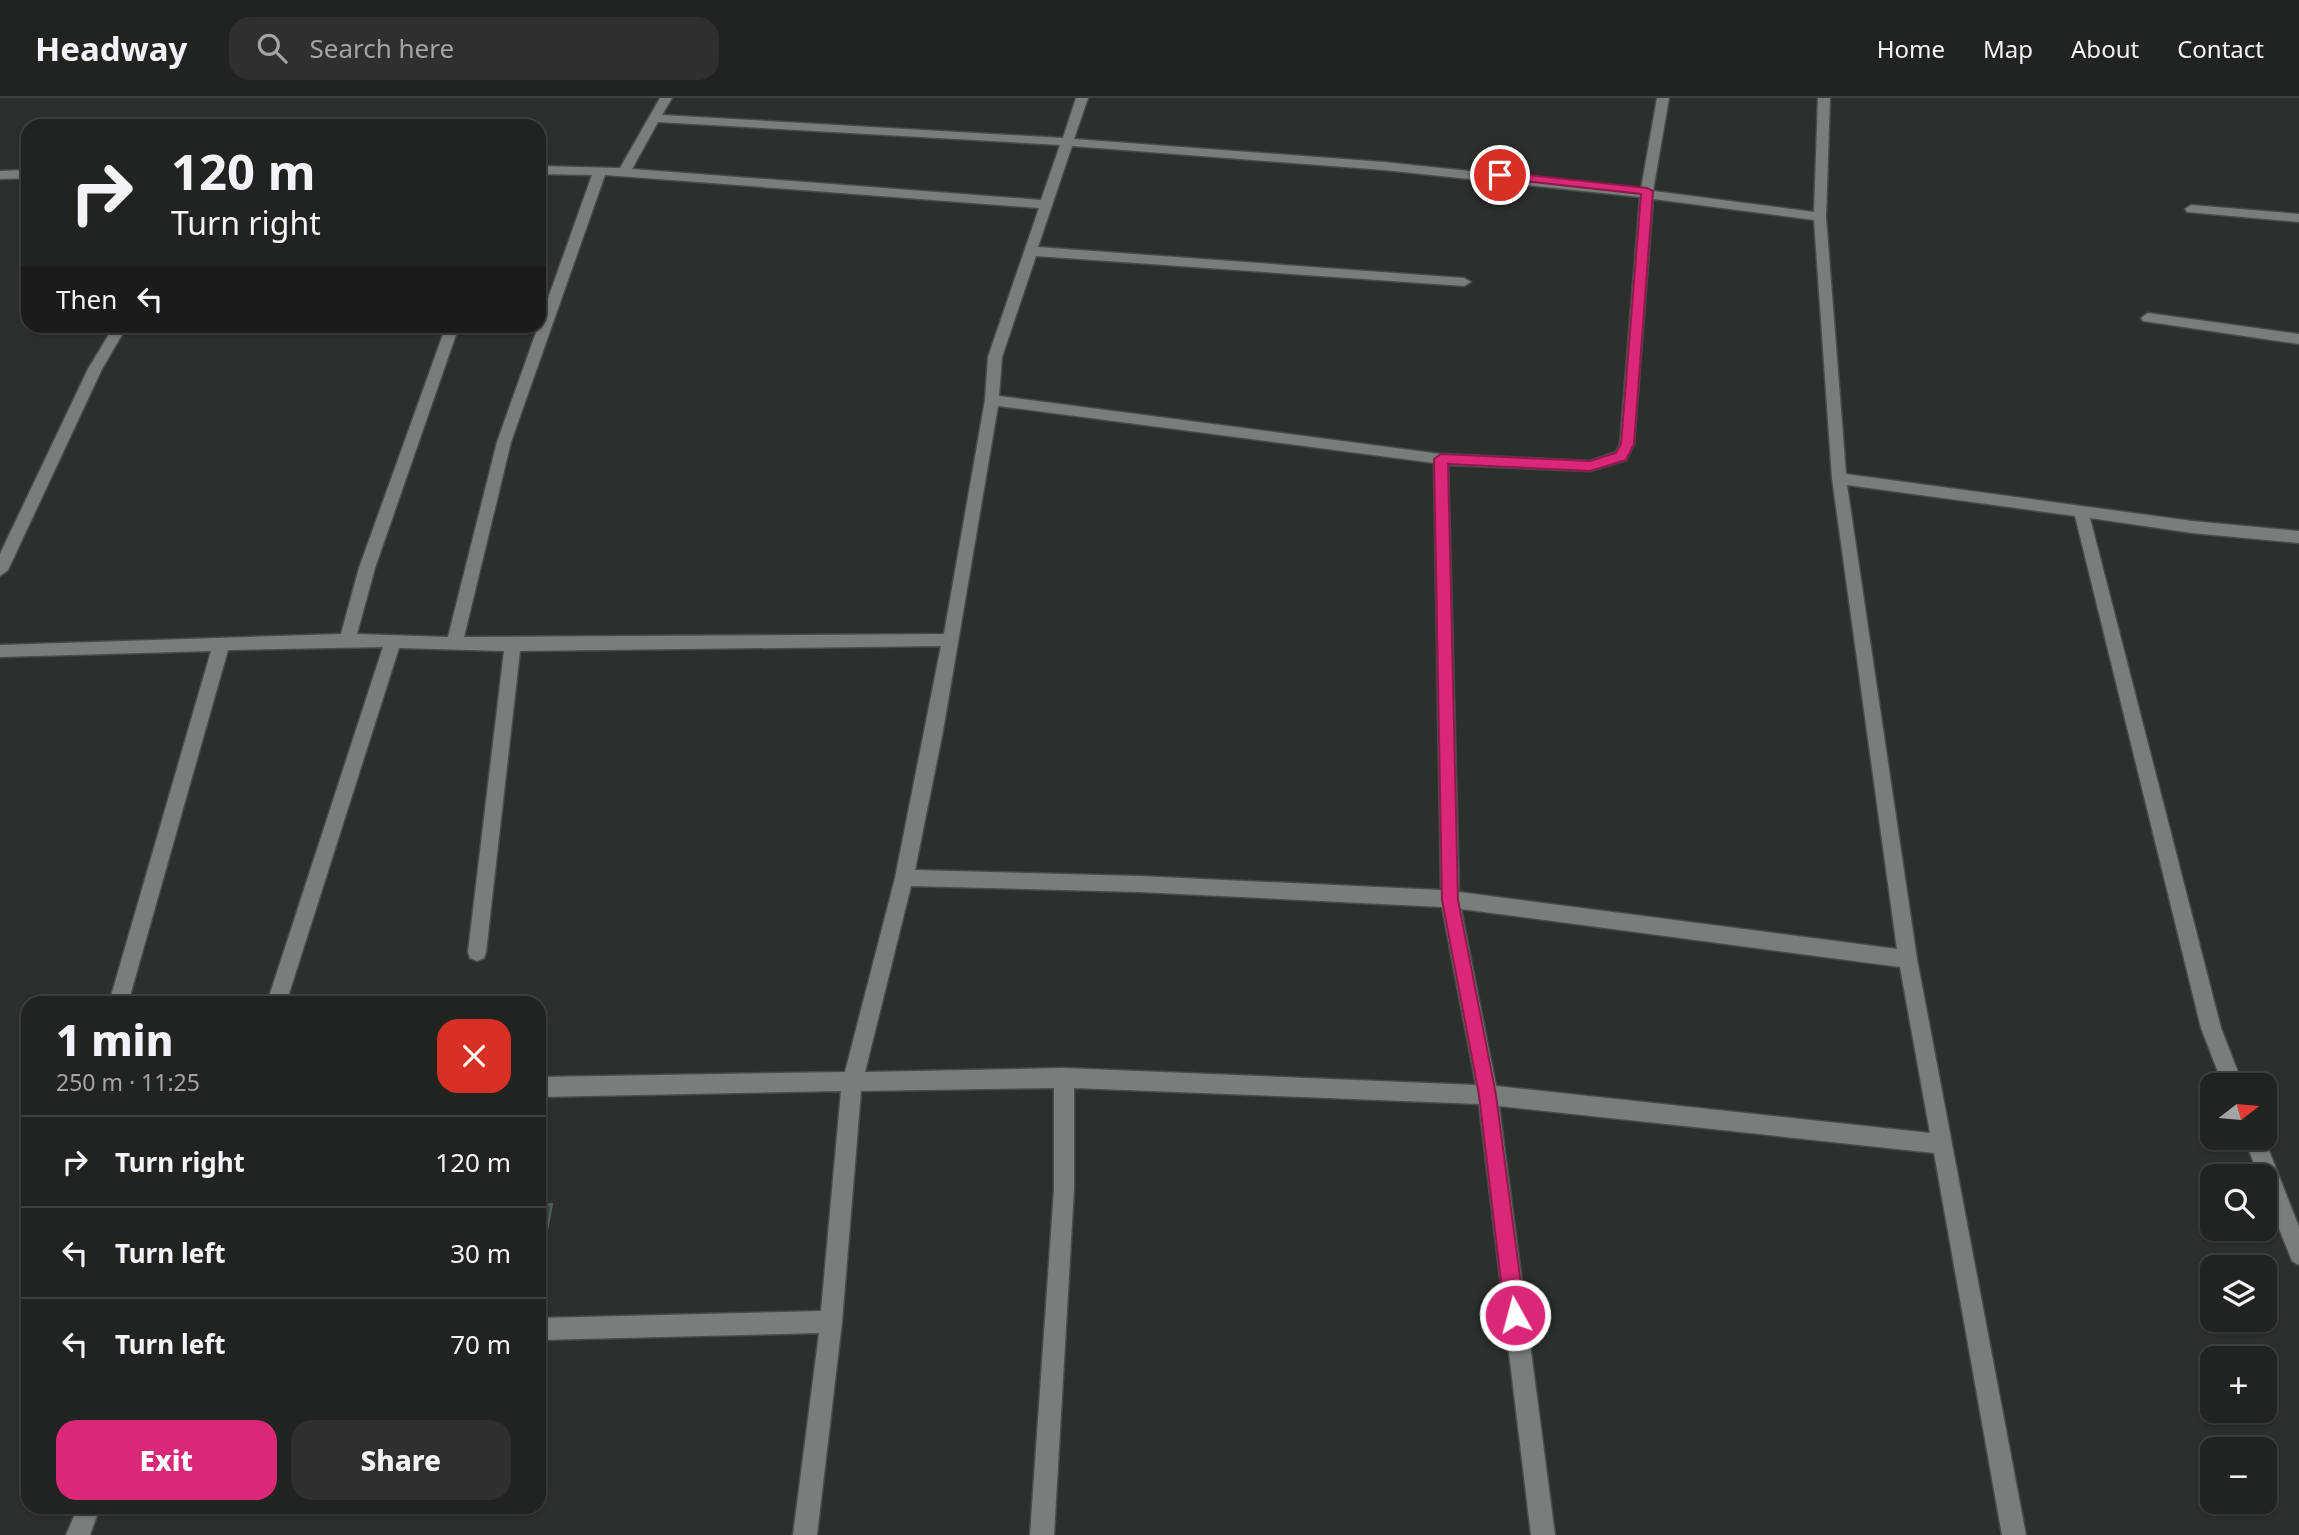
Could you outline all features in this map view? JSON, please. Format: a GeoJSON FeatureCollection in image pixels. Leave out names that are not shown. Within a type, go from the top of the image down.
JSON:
{"type":"FeatureCollection","features":[{"type":"Feature","properties":{"kind":"street"},"geometry":{"type":"LineString","coordinates":[[624,172],[666,98]]}},
{"type":"Feature","properties":{"kind":"street"},"geometry":{"type":"LineString","coordinates":[[805,1535],[831,1322],[852,1083],[904,878],[935,731],[948,640],[992,400],[995,356],[1044,204],[1069,141],[1082,98]]}},
{"type":"Feature","properties":{"kind":"street"},"geometry":{"type":"LineString","coordinates":[[992,400],[1441,459],[1590,466],[1621,456],[1627,444],[1647,191],[1663,98]]}},
{"type":"Feature","properties":{"kind":"street"},"geometry":{"type":"LineString","coordinates":[[1824,98],[1821,217],[1839,478],[1908,959],[2014,1535]]}},
{"type":"Feature","properties":{"kind":"street"},"geometry":{"type":"LineString","coordinates":[[654,118],[1069,141],[1500,175],[1647,191],[1821,217]]}},
{"type":"Feature","properties":{"kind":"street"},"geometry":{"type":"LineString","coordinates":[[546,170],[624,172],[1044,204]]}},
{"type":"Feature","properties":{"kind":"street"},"geometry":{"type":"LineString","coordinates":[[546,323],[600,171]]}},
{"type":"Feature","properties":{"kind":"street"},"geometry":{"type":"LineString","coordinates":[[0,175],[21,174]]}},
{"type":"Feature","properties":{"kind":"street"},"geometry":{"type":"LineString","coordinates":[[2191,209],[2299,218]]}},
{"type":"Feature","properties":{"kind":"street"},"geometry":{"type":"LineString","coordinates":[[1030,251],[1464,282]]}},
{"type":"Feature","properties":{"kind":"street"},"geometry":{"type":"LineString","coordinates":[[2148,318],[2299,339]]}},
{"type":"Feature","properties":{"kind":"street"},"geometry":{"type":"LineString","coordinates":[[0,570],[95,369],[116,333]]}},
{"type":"Feature","properties":{"kind":"street"},"geometry":{"type":"LineString","coordinates":[[347,640],[368,568],[451,333]]}},
{"type":"Feature","properties":{"kind":"street"},"geometry":{"type":"LineString","coordinates":[[454,644],[504,442],[543,333]]}},
{"type":"Feature","properties":{"kind":"street"},"geometry":{"type":"LineString","coordinates":[[1441,459],[1450,900],[1488,1095],[1543,1535]]}},
{"type":"Feature","properties":{"kind":"street"},"geometry":{"type":"LineString","coordinates":[[1839,478],[2192,527],[2299,537]]}},
{"type":"Feature","properties":{"kind":"street"},"geometry":{"type":"LineString","coordinates":[[2081,512],[2211,1028],[2229,1073]]}},
{"type":"Feature","properties":{"kind":"street"},"geometry":{"type":"LineString","coordinates":[[0,651],[347,640],[513,645],[948,640]]}},
{"type":"Feature","properties":{"kind":"street"},"geometry":{"type":"LineString","coordinates":[[120,996],[222,642]]}},
{"type":"Feature","properties":{"kind":"street"},"geometry":{"type":"LineString","coordinates":[[278,996],[393,642]]}},
{"type":"Feature","properties":{"kind":"street"},"geometry":{"type":"LineString","coordinates":[[477,952],[513,645]]}},
{"type":"Feature","properties":{"kind":"street"},"geometry":{"type":"LineString","coordinates":[[904,878],[1153,885],[1450,900],[1908,959]]}},
{"type":"Feature","properties":{"kind":"street"},"geometry":{"type":"LineString","coordinates":[[546,1087],[1064,1078],[1488,1095],[1943,1144]]}},
{"type":"Feature","properties":{"kind":"street"},"geometry":{"type":"LineString","coordinates":[[1042,1535],[1064,1189],[1064,1078]]}},
{"type":"Feature","properties":{"kind":"street"},"geometry":{"type":"LineString","coordinates":[[2259,1150],[2299,1254]]}},
{"type":"Feature","properties":{"kind":"street"},"geometry":{"type":"LineString","coordinates":[[546,1329],[831,1322]]}},
{"type":"Feature","properties":{"kind":"street"},"geometry":{"type":"LineString","coordinates":[[78,1535],[86,1514]]}},
{"type":"Feature","properties":{"kind":"building"},"geometry":{"type":"Polygon","coordinates":[[[546,1204],[552,1204],[546,1236],[546,1204]]]}},
{"type":"Feature","properties":{"kind":"route"},"geometry":{"type":"LineString","coordinates":[[1500,175],[1647,191],[1627,444],[1621,456],[1590,466],[1441,459],[1450,900],[1488,1095],[1515,1315]]}}]}
